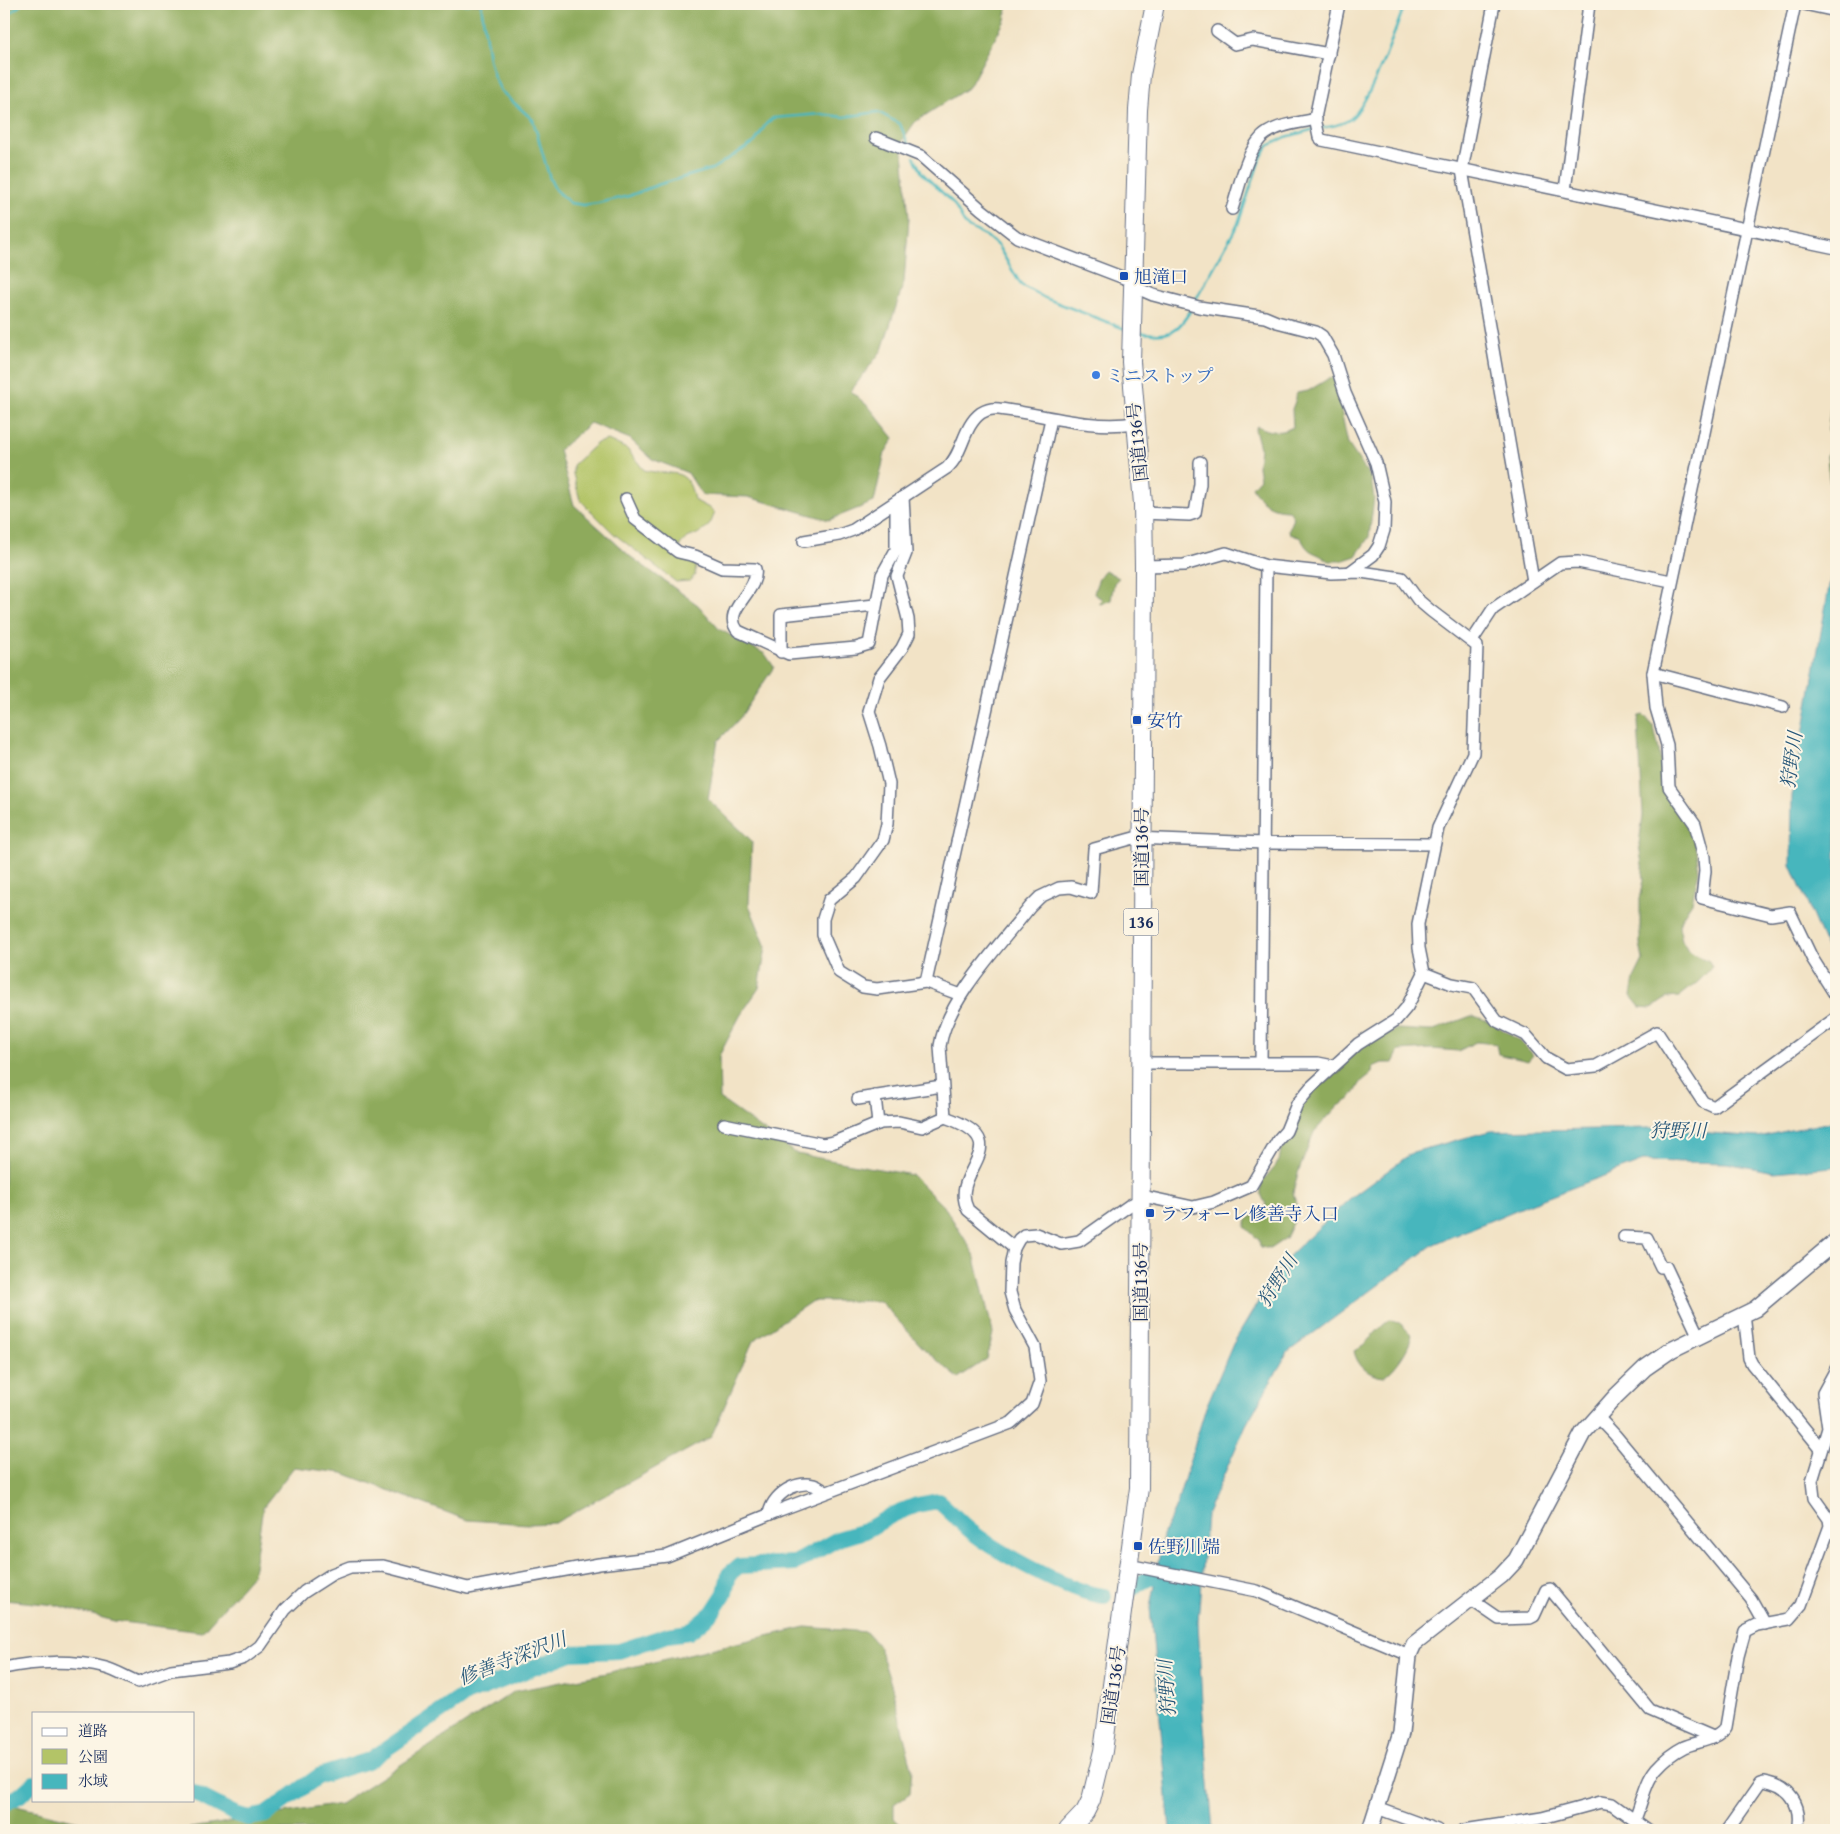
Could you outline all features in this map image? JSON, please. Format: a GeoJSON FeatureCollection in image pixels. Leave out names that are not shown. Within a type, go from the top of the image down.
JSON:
{"type":"FeatureCollection","features":[{"type":"Feature","properties":{"kind":"highway","name":"国道136号"},"geometry":{"type":"LineString","coordinates":[[1068,1830],[1085,1812],[1098,1776],[1133,1565],[1139,1488],[1141,839],[1144,566],[1143,513],[1131,362],[1138,110],[1141,75],[1155,4]]}},
{"type":"Feature","properties":{"kind":"main road"},"geometry":{"type":"LineString","coordinates":[[1370,1830],[1401,1733],[1409,1655],[1414,1644],[1501,1576],[1516,1560],[1583,1433],[1597,1416],[1645,1368],[1671,1350],[1744,1314],[1770,1297],[1836,1241]]}},
{"type":"Feature","properties":{"kind":"street"},"geometry":{"type":"LineString","coordinates":[[1339,4],[1316,120],[1319,136],[1322,140],[1836,248]]}},
{"type":"Feature","properties":{"kind":"street"},"geometry":{"type":"LineString","coordinates":[[1494,4],[1462,170],[1533,581]]}},
{"type":"Feature","properties":{"kind":"street"},"geometry":{"type":"LineString","coordinates":[[1565,190],[1589,4]]}},
{"type":"Feature","properties":{"kind":"street"},"geometry":{"type":"LineString","coordinates":[[1795,4],[1671,581],[1653,674],[1656,708],[1667,745],[1669,786],[1695,824],[1704,857],[1705,871],[1702,898],[1771,915],[1790,912],[1812,958],[1836,996]]}},
{"type":"Feature","properties":{"kind":"street"},"geometry":{"type":"LineString","coordinates":[[1804,4],[1836,11]]}},
{"type":"Feature","properties":{"kind":"street"},"geometry":{"type":"LineString","coordinates":[[1217,31],[1236,44],[1253,40],[1329,54]]}},
{"type":"Feature","properties":{"kind":"street"},"geometry":{"type":"LineString","coordinates":[[1232,209],[1253,148],[1261,137],[1273,129],[1316,120]]}},
{"type":"Feature","properties":{"kind":"street"},"geometry":{"type":"LineString","coordinates":[[876,138],[921,156],[981,209],[1018,237],[1132,284],[1153,295],[1199,307],[1265,317],[1316,332],[1322,336],[1333,355],[1345,393],[1376,463],[1385,502],[1384,530],[1379,546],[1373,555],[1350,572]]}},
{"type":"Feature","properties":{"kind":"street"},"geometry":{"type":"LineString","coordinates":[[804,541],[839,535],[853,530],[951,464],[973,422],[987,410],[999,409],[1051,419],[1097,424],[1135,423]]}},
{"type":"Feature","properties":{"kind":"street"},"geometry":{"type":"LineString","coordinates":[[926,982],[1051,419]]}},
{"type":"Feature","properties":{"kind":"street"},"geometry":{"type":"LineString","coordinates":[[1143,513],[1189,515],[1195,513],[1200,484],[1200,462]]}},
{"type":"Feature","properties":{"kind":"street"},"geometry":{"type":"LineString","coordinates":[[626,499],[635,519],[678,552],[696,556],[722,568],[756,569],[732,617],[732,622],[738,631],[768,643],[781,652],[794,654],[866,646],[870,639],[882,575],[896,550],[899,499]]}},
{"type":"Feature","properties":{"kind":"street"},"geometry":{"type":"LineString","coordinates":[[899,499],[906,553],[897,576],[908,619],[909,634],[902,648],[879,678],[869,712],[889,784],[887,824],[883,840],[856,878],[829,900],[823,919],[823,935],[839,972],[863,987],[877,989],[926,982],[961,995]]}},
{"type":"Feature","properties":{"kind":"street"},"geometry":{"type":"LineString","coordinates":[[4,1668],[24,1665],[90,1665],[107,1669],[138,1682],[147,1681],[159,1673],[171,1670],[229,1663],[244,1658],[260,1646],[285,1610],[304,1592],[332,1574],[350,1567],[383,1566],[468,1588],[599,1564],[667,1556],[769,1514],[1011,1423],[1032,1404],[1040,1381],[1039,1368],[1030,1336],[1012,1304],[1010,1277],[1014,1248],[1019,1239],[1031,1234],[1040,1234],[1061,1244],[1079,1241],[1140,1199],[1153,1197],[1193,1207],[1214,1202],[1251,1186],[1278,1140],[1286,1132],[1297,1104],[1311,1087],[1358,1044],[1402,1014],[1424,973],[1419,948],[1418,924],[1434,844],[1439,824],[1474,753],[1478,650],[1472,641],[1418,600],[1402,578],[1361,572],[1332,573],[1266,566],[1226,553],[1184,565],[1144,566]]}},
{"type":"Feature","properties":{"kind":"street"},"geometry":{"type":"LineString","coordinates":[[1472,641],[1493,609],[1560,563],[1578,562],[1671,581]]}},
{"type":"Feature","properties":{"kind":"street"},"geometry":{"type":"LineString","coordinates":[[1261,1063],[1266,566]]}},
{"type":"Feature","properties":{"kind":"street"},"geometry":{"type":"LineString","coordinates":[[781,652],[781,615],[875,605]]}},
{"type":"Feature","properties":{"kind":"street"},"geometry":{"type":"LineString","coordinates":[[1653,674],[1783,707]]}},
{"type":"Feature","properties":{"kind":"street"},"geometry":{"type":"LineString","coordinates":[[945,1117],[940,1061],[942,1037],[961,995],[1030,907],[1040,897],[1065,887],[1091,893],[1094,849],[1130,838],[1264,843],[1434,844]]}},
{"type":"Feature","properties":{"kind":"street"},"geometry":{"type":"LineString","coordinates":[[1424,973],[1452,984],[1474,988],[1497,1021],[1526,1036],[1546,1058],[1566,1069],[1596,1066],[1657,1032],[1703,1102],[1714,1107],[1836,1018]]}},
{"type":"Feature","properties":{"kind":"street"},"geometry":{"type":"LineString","coordinates":[[1140,1063],[1261,1063],[1333,1066]]}},
{"type":"Feature","properties":{"kind":"street"},"geometry":{"type":"LineString","coordinates":[[858,1099],[942,1086]]}},
{"type":"Feature","properties":{"kind":"street"},"geometry":{"type":"LineString","coordinates":[[874,1096],[878,1124]]}},
{"type":"Feature","properties":{"kind":"street"},"geometry":{"type":"LineString","coordinates":[[724,1124],[822,1144],[834,1142],[878,1124],[899,1122],[922,1127],[945,1117],[976,1132],[980,1140],[979,1154],[967,1182],[964,1198],[968,1210],[1014,1248]]}},
{"type":"Feature","properties":{"kind":"street"},"geometry":{"type":"LineString","coordinates":[[1624,1237],[1648,1238],[1661,1267],[1666,1267],[1700,1337]]}},
{"type":"Feature","properties":{"kind":"street"},"geometry":{"type":"LineString","coordinates":[[1744,1314],[1749,1358],[1752,1364],[1821,1449]]}},
{"type":"Feature","properties":{"kind":"street"},"geometry":{"type":"LineString","coordinates":[[1635,1819],[1648,1782],[1656,1769],[1678,1751],[1720,1734],[1726,1727],[1743,1636],[1749,1628],[1789,1619],[1798,1610],[1829,1530],[1829,1519],[1817,1504],[1812,1491],[1814,1471],[1828,1428],[1823,1393],[1836,1369]]}},
{"type":"Feature","properties":{"kind":"street"},"geometry":{"type":"LineString","coordinates":[[1597,1416],[1621,1442],[1751,1599],[1765,1624]]}},
{"type":"Feature","properties":{"kind":"street"},"geometry":{"type":"LineString","coordinates":[[769,1514],[775,1499],[793,1487],[813,1485],[826,1492]]}},
{"type":"Feature","properties":{"kind":"street"},"geometry":{"type":"LineString","coordinates":[[1133,1565],[1238,1586],[1284,1600],[1409,1655]]}},
{"type":"Feature","properties":{"kind":"street"},"geometry":{"type":"LineString","coordinates":[[1470,1599],[1499,1619],[1530,1618],[1534,1616],[1546,1590],[1550,1589],[1650,1710],[1712,1737]]}},
{"type":"Feature","properties":{"kind":"street"},"geometry":{"type":"LineString","coordinates":[[1726,1830],[1760,1783],[1764,1782],[1784,1788],[1792,1797],[1799,1815],[1797,1830]]}},
{"type":"Feature","properties":{"kind":"street"},"geometry":{"type":"LineString","coordinates":[[1464,1830],[1542,1818],[1601,1802],[1612,1804],[1648,1830]]}},
{"type":"Feature","properties":{"kind":"street"},"geometry":{"type":"LineString","coordinates":[[1377,1808],[1437,1830]]}},
{"type":"Feature","properties":{"kind":"green space"},"geometry":{"type":"Polygon","coordinates":[[[4,4],[1008,4],[1005,20],[969,87],[915,122],[902,141],[909,218],[904,282],[882,350],[851,391],[870,408],[894,438],[885,453],[874,502],[829,520],[748,497],[702,495],[688,473],[652,459],[630,439],[590,423],[559,450],[574,505],[631,557],[698,605],[719,629],[765,654],[774,667],[740,718],[718,741],[708,799],[752,841],[749,905],[766,947],[759,988],[740,1016],[719,1056],[720,1099],[797,1154],[912,1175],[946,1209],[974,1254],[993,1333],[987,1359],[958,1378],[924,1349],[880,1301],[812,1301],[753,1341],[711,1437],[555,1523],[528,1524],[467,1520],[343,1473],[294,1467],[263,1507],[253,1574],[202,1632],[114,1621],[56,1605],[4,1600],[4,4]]]}},
{"type":"Feature","properties":{"kind":"green space"},"geometry":{"type":"Polygon","coordinates":[[[1331,377],[1335,381],[1348,444],[1371,478],[1374,498],[1369,537],[1356,556],[1341,561],[1328,561],[1307,548],[1301,538],[1290,534],[1289,530],[1294,518],[1289,510],[1277,509],[1267,504],[1252,487],[1260,478],[1258,467],[1260,448],[1255,429],[1257,426],[1275,431],[1283,431],[1293,427],[1292,409],[1296,393],[1308,391],[1331,377]]]}},
{"type":"Feature","properties":{"kind":"green space"},"geometry":{"type":"Polygon","coordinates":[[[1836,386],[1836,481],[1835,485],[1830,485],[1827,457],[1831,439],[1828,429],[1831,403],[1836,386]]]}},
{"type":"Feature","properties":{"kind":"green space"},"geometry":{"type":"Polygon","coordinates":[[[608,440],[627,449],[644,470],[682,476],[691,488],[694,500],[715,513],[706,529],[686,539],[679,548],[677,556],[696,564],[695,575],[690,581],[676,582],[613,533],[580,500],[573,474],[573,465],[597,443],[608,440]]]}},
{"type":"Feature","properties":{"kind":"green space"},"geometry":{"type":"Polygon","coordinates":[[[1105,570],[1119,578],[1114,583],[1111,600],[1101,604],[1099,603],[1102,599],[1094,594],[1101,574],[1105,570]]]}},
{"type":"Feature","properties":{"kind":"green space"},"geometry":{"type":"Polygon","coordinates":[[[1644,715],[1654,727],[1664,788],[1692,829],[1695,844],[1699,871],[1692,902],[1681,919],[1679,926],[1682,940],[1689,952],[1709,961],[1712,967],[1699,981],[1679,997],[1667,998],[1652,1008],[1640,1007],[1631,996],[1634,978],[1643,960],[1640,944],[1640,899],[1644,879],[1639,844],[1643,815],[1638,721],[1639,716],[1644,715]]]}},
{"type":"Feature","properties":{"kind":"green space"},"geometry":{"type":"Polygon","coordinates":[[[1471,1016],[1486,1020],[1495,1025],[1522,1043],[1533,1055],[1528,1061],[1498,1054],[1496,1044],[1476,1042],[1458,1051],[1432,1049],[1399,1051],[1393,1063],[1382,1063],[1373,1067],[1372,1073],[1362,1081],[1350,1099],[1337,1107],[1314,1132],[1298,1173],[1293,1193],[1297,1207],[1295,1219],[1286,1238],[1271,1248],[1260,1247],[1259,1240],[1245,1227],[1247,1221],[1254,1216],[1260,1215],[1266,1205],[1261,1194],[1261,1183],[1279,1161],[1281,1149],[1292,1137],[1301,1108],[1314,1091],[1359,1048],[1397,1029],[1431,1031],[1471,1016]]]}},
{"type":"Feature","properties":{"kind":"green space"},"geometry":{"type":"Polygon","coordinates":[[[1390,1320],[1400,1323],[1412,1335],[1405,1353],[1388,1374],[1384,1377],[1373,1375],[1361,1366],[1354,1351],[1390,1320]]]}},
{"type":"Feature","properties":{"kind":"green space"},"geometry":{"type":"Polygon","coordinates":[[[806,1627],[866,1632],[879,1647],[892,1687],[912,1769],[910,1793],[894,1804],[894,1818],[906,1830],[179,1830],[340,1804],[515,1691],[597,1675],[806,1627]]]}},
{"type":"Feature","properties":{"kind":"green space"},"geometry":{"type":"Polygon","coordinates":[[[4,1803],[90,1824],[179,1830],[4,1830],[4,1803]]]}},
{"type":"Feature","properties":{"kind":"water"},"geometry":{"type":"Polygon","coordinates":[[[1836,547],[1836,971],[1791,865],[1792,796],[1836,547]]]}},
{"type":"Feature","properties":{"kind":"water","name":"狩野川"},"geometry":{"type":"Polygon","coordinates":[[[1836,1121],[1836,1166],[1833,1167],[1774,1172],[1726,1163],[1643,1161],[1535,1202],[1434,1244],[1288,1352],[1246,1425],[1206,1515],[1198,1622],[1202,1703],[1213,1830],[1170,1830],[1150,1608],[1163,1535],[1176,1506],[1206,1407],[1233,1344],[1258,1302],[1290,1255],[1348,1200],[1413,1152],[1490,1131],[1652,1128],[1757,1137],[1836,1121]]]}},
{"type":"Feature","properties":{"kind":"waterway"},"geometry":{"type":"LineString","coordinates":[[4,18],[22,4]]}},
{"type":"Feature","properties":{"kind":"waterway"},"geometry":{"type":"LineString","coordinates":[[452,4],[469,4]]}},
{"type":"Feature","properties":{"kind":"waterway"},"geometry":{"type":"LineString","coordinates":[[481,4],[489,59],[494,77],[501,91],[533,120],[550,179],[555,189],[570,203],[584,205],[629,196],[657,185],[712,169],[755,142],[766,124],[773,118],[821,114],[843,117],[878,112],[900,124],[910,148]]}},
{"type":"Feature","properties":{"kind":"waterway"},"geometry":{"type":"LineString","coordinates":[[1320,128],[1334,126],[1347,121],[1364,102],[1388,49],[1405,4]]}},
{"type":"Feature","properties":{"kind":"waterway"},"geometry":{"type":"LineString","coordinates":[[1194,303],[1238,224],[1260,159],[1268,146],[1286,137],[1315,129]]}},
{"type":"Feature","properties":{"kind":"waterway"},"geometry":{"type":"LineString","coordinates":[[914,157],[922,173],[953,203],[966,226],[986,236],[998,246],[1021,285],[1045,298],[1125,329]]}},
{"type":"Feature","properties":{"kind":"waterway"},"geometry":{"type":"LineString","coordinates":[[1138,332],[1157,334],[1171,332],[1181,324],[1192,308]]}},
{"type":"Feature","properties":{"kind":"waterway","name":"修善寺深沢川"},"geometry":{"type":"LineString","coordinates":[[195,1794],[235,1814],[248,1818],[265,1815],[319,1776],[370,1760],[465,1695],[571,1653],[619,1651],[668,1635],[689,1632],[712,1613],[725,1593],[729,1574],[739,1566],[795,1563],[838,1539],[865,1531],[892,1515],[917,1505],[938,1501],[966,1527],[1012,1558],[1072,1587],[1104,1596]]}},
{"type":"Feature","properties":{"kind":"waterway","name":"修善寺深沢川"},"geometry":{"type":"LineString","coordinates":[[1127,1590],[1172,1566]]}},
{"type":"Feature","properties":{"kind":"waterway","name":"修善寺深沢川"},"geometry":{"type":"LineString","coordinates":[[4,1804],[19,1796],[32,1785]]}},
{"type":"Feature","properties":{"kind":"place","name":"旭滝口"},"geometry":{"type":"Point","coordinates":[1124,276]}},
{"type":"Feature","properties":{"kind":"place","name":"ミニストップ"},"geometry":{"type":"Point","coordinates":[1096,375]}},
{"type":"Feature","properties":{"kind":"place","name":"安竹"},"geometry":{"type":"Point","coordinates":[1137,720]}},
{"type":"Feature","properties":{"kind":"place","name":"ラフォーレ修善寺入口"},"geometry":{"type":"Point","coordinates":[1150,1213]}},
{"type":"Feature","properties":{"kind":"place","name":"佐野川端"},"geometry":{"type":"Point","coordinates":[1138,1546]}}]}
